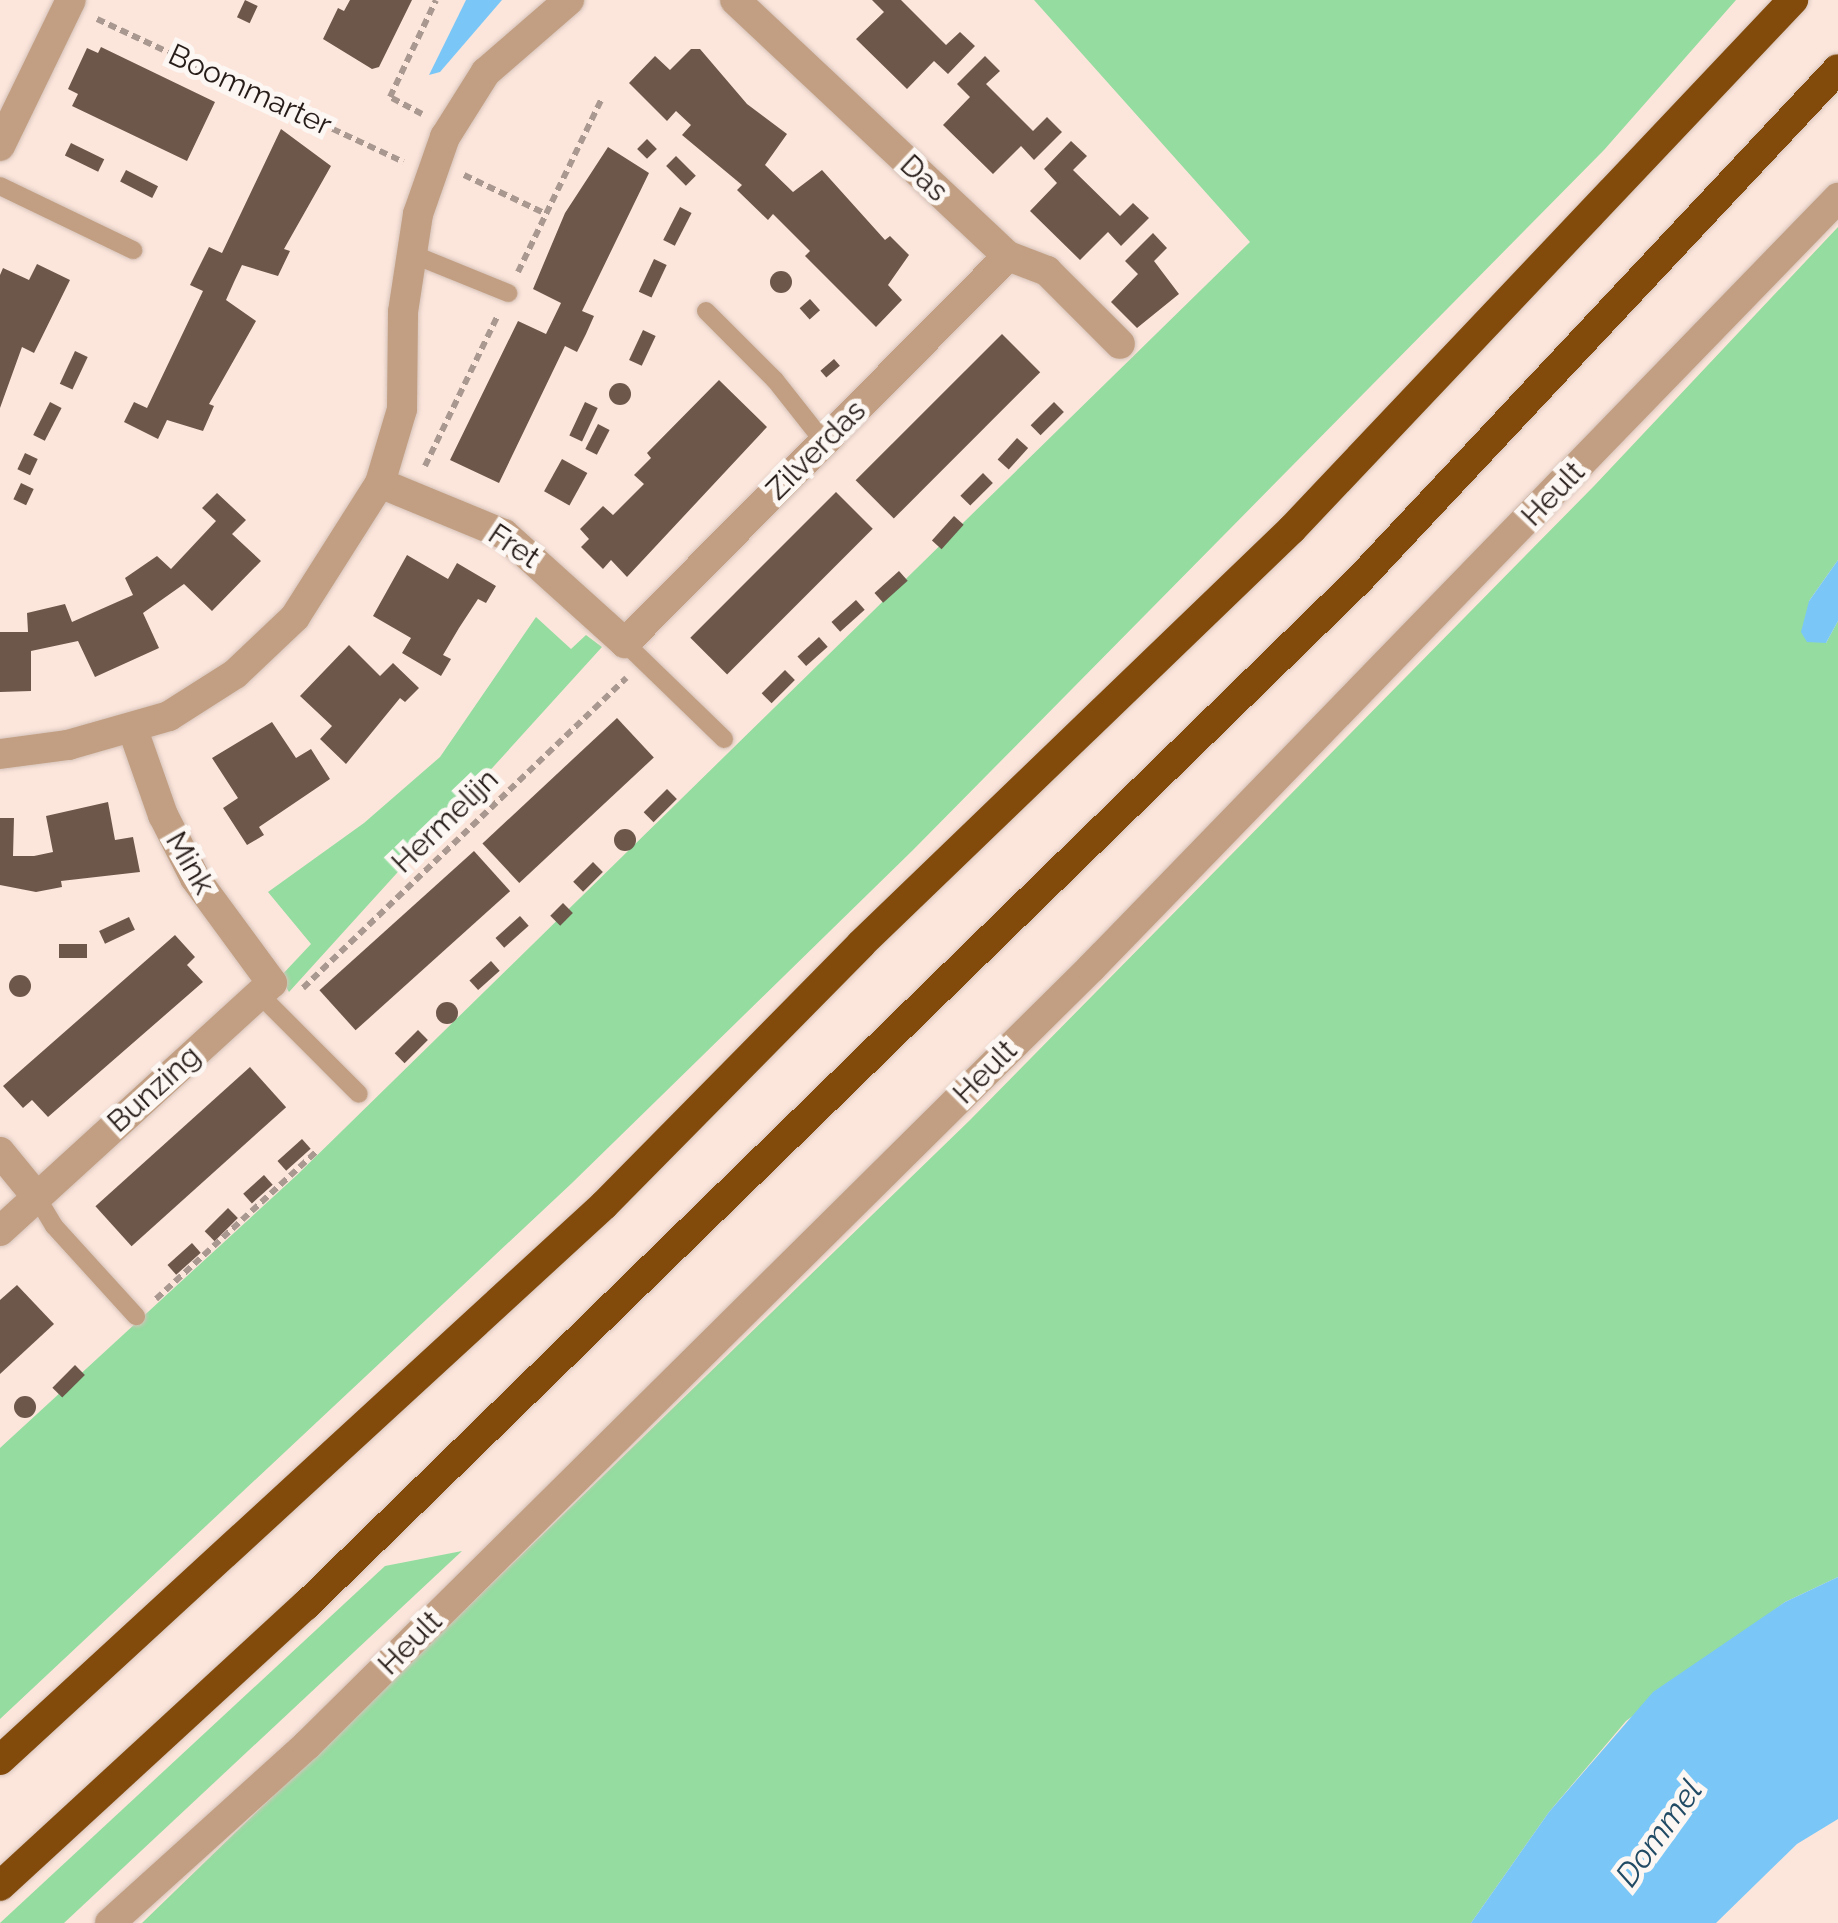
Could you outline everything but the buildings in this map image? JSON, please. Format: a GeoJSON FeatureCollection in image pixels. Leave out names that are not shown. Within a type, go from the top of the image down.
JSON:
{"type":"FeatureCollection","features":[{"type":"Feature","properties":{"kind":"highway"},"geometry":{"type":"LineString","coordinates":[[0,1760],[604,1205],[861,944],[1292,529],[1793,0]]}},
{"type":"Feature","properties":{"kind":"highway"},"geometry":{"type":"LineString","coordinates":[[0,1886],[305,1606],[1344,594],[1838,69]]}},
{"type":"Feature","properties":{"kind":"street"},"geometry":{"type":"LineString","coordinates":[[0,754],[134,730],[169,716],[235,674],[295,616],[380,482],[402,409],[403,312],[412,254],[434,168],[450,129],[486,72],[569,0]]}},
{"type":"Feature","properties":{"kind":"street","name":"Das"},"geometry":{"type":"LineString","coordinates":[[735,0],[1008,256],[1047,271],[1120,344]]}},
{"type":"Feature","properties":{"kind":"street"},"geometry":{"type":"LineString","coordinates":[[0,146],[70,3]]}},
{"type":"Feature","properties":{"kind":"street","name":"Heult"},"geometry":{"type":"LineString","coordinates":[[110,1923],[308,1745],[1063,996],[1838,198]]}},
{"type":"Feature","properties":{"kind":"street","name":"Zilverdas"},"geometry":{"type":"LineString","coordinates":[[634,652],[824,442],[1008,256]]}},
{"type":"Feature","properties":{"kind":"street","name":"Fret"},"geometry":{"type":"LineString","coordinates":[[380,482],[504,534],[634,652]]}},
{"type":"Feature","properties":{"kind":"street","name":"Mink"},"geometry":{"type":"LineString","coordinates":[[134,730],[163,816],[194,878],[269,996]]}},
{"type":"Feature","properties":{"kind":"street","name":"Bunzing"},"geometry":{"type":"LineString","coordinates":[[0,1230],[269,996]]}},
{"type":"Feature","properties":{"kind":"street"},"geometry":{"type":"LineString","coordinates":[[0,1152],[36,1196]]}},
{"type":"Feature","properties":{"kind":"lane"},"geometry":{"type":"LineString","coordinates":[[0,186],[133,250]]}},
{"type":"Feature","properties":{"kind":"lane"},"geometry":{"type":"LineString","coordinates":[[412,254],[508,293]]}},
{"type":"Feature","properties":{"kind":"lane"},"geometry":{"type":"LineString","coordinates":[[706,311],[776,380],[824,442]]}},
{"type":"Feature","properties":{"kind":"lane"},"geometry":{"type":"LineString","coordinates":[[634,652],[724,739]]}},
{"type":"Feature","properties":{"kind":"lane"},"geometry":{"type":"LineString","coordinates":[[269,996],[359,1094]]}},
{"type":"Feature","properties":{"kind":"lane"},"geometry":{"type":"LineString","coordinates":[[36,1196],[54,1226],[136,1316]]}},
{"type":"Feature","properties":{"kind":"path"},"geometry":{"type":"LineString","coordinates":[[436,0],[390,98],[450,129]]}},
{"type":"Feature","properties":{"kind":"path","name":"Boommarter"},"geometry":{"type":"LineString","coordinates":[[70,3],[434,168],[546,214]]}},
{"type":"Feature","properties":{"kind":"path","name":"Hermelijn"},"geometry":{"type":"LineString","coordinates":[[269,996],[634,652]]}},
{"type":"Feature","properties":{"kind":"path"},"geometry":{"type":"LineString","coordinates":[[136,1316],[318,1150]]}},
{"type":"Feature","properties":{"kind":"green space"},"geometry":{"type":"Polygon","coordinates":[[[1034,0],[1736,0],[1604,150],[913,850],[572,1183],[0,1719],[0,1448],[297,1175],[1250,242],[1034,0]]]}},
{"type":"Feature","properties":{"kind":"green space"},"geometry":{"type":"Polygon","coordinates":[[[1838,227],[1838,560],[1809,601],[1826,643],[1838,621],[1838,1577],[1785,1602],[1626,1721],[1549,1812],[1471,1923],[142,1923],[970,1120],[1594,486],[1838,227]]]}},
{"type":"Feature","properties":{"kind":"green space"},"geometry":{"type":"Polygon","coordinates":[[[536,617],[571,649],[586,635],[602,647],[289,992],[280,977],[311,944],[268,892],[364,823],[440,757],[536,617]]]}},
{"type":"Feature","properties":{"kind":"green space"},"geometry":{"type":"Polygon","coordinates":[[[462,1551],[64,1923],[0,1923],[385,1566],[462,1551]]]}},
{"type":"Feature","properties":{"kind":"water"},"geometry":{"type":"Polygon","coordinates":[[[466,0],[502,0],[440,72],[429,75],[466,0]]]}},
{"type":"Feature","properties":{"kind":"water"},"geometry":{"type":"Polygon","coordinates":[[[1838,560],[1838,621],[1826,643],[1807,642],[1801,632],[1809,601],[1838,560]]]}},
{"type":"Feature","properties":{"kind":"water","name":"Dommel"},"geometry":{"type":"Polygon","coordinates":[[[1838,1577],[1838,1819],[1797,1844],[1716,1923],[1471,1923],[1549,1812],[1653,1692],[1785,1602],[1838,1577]]]}}]}
